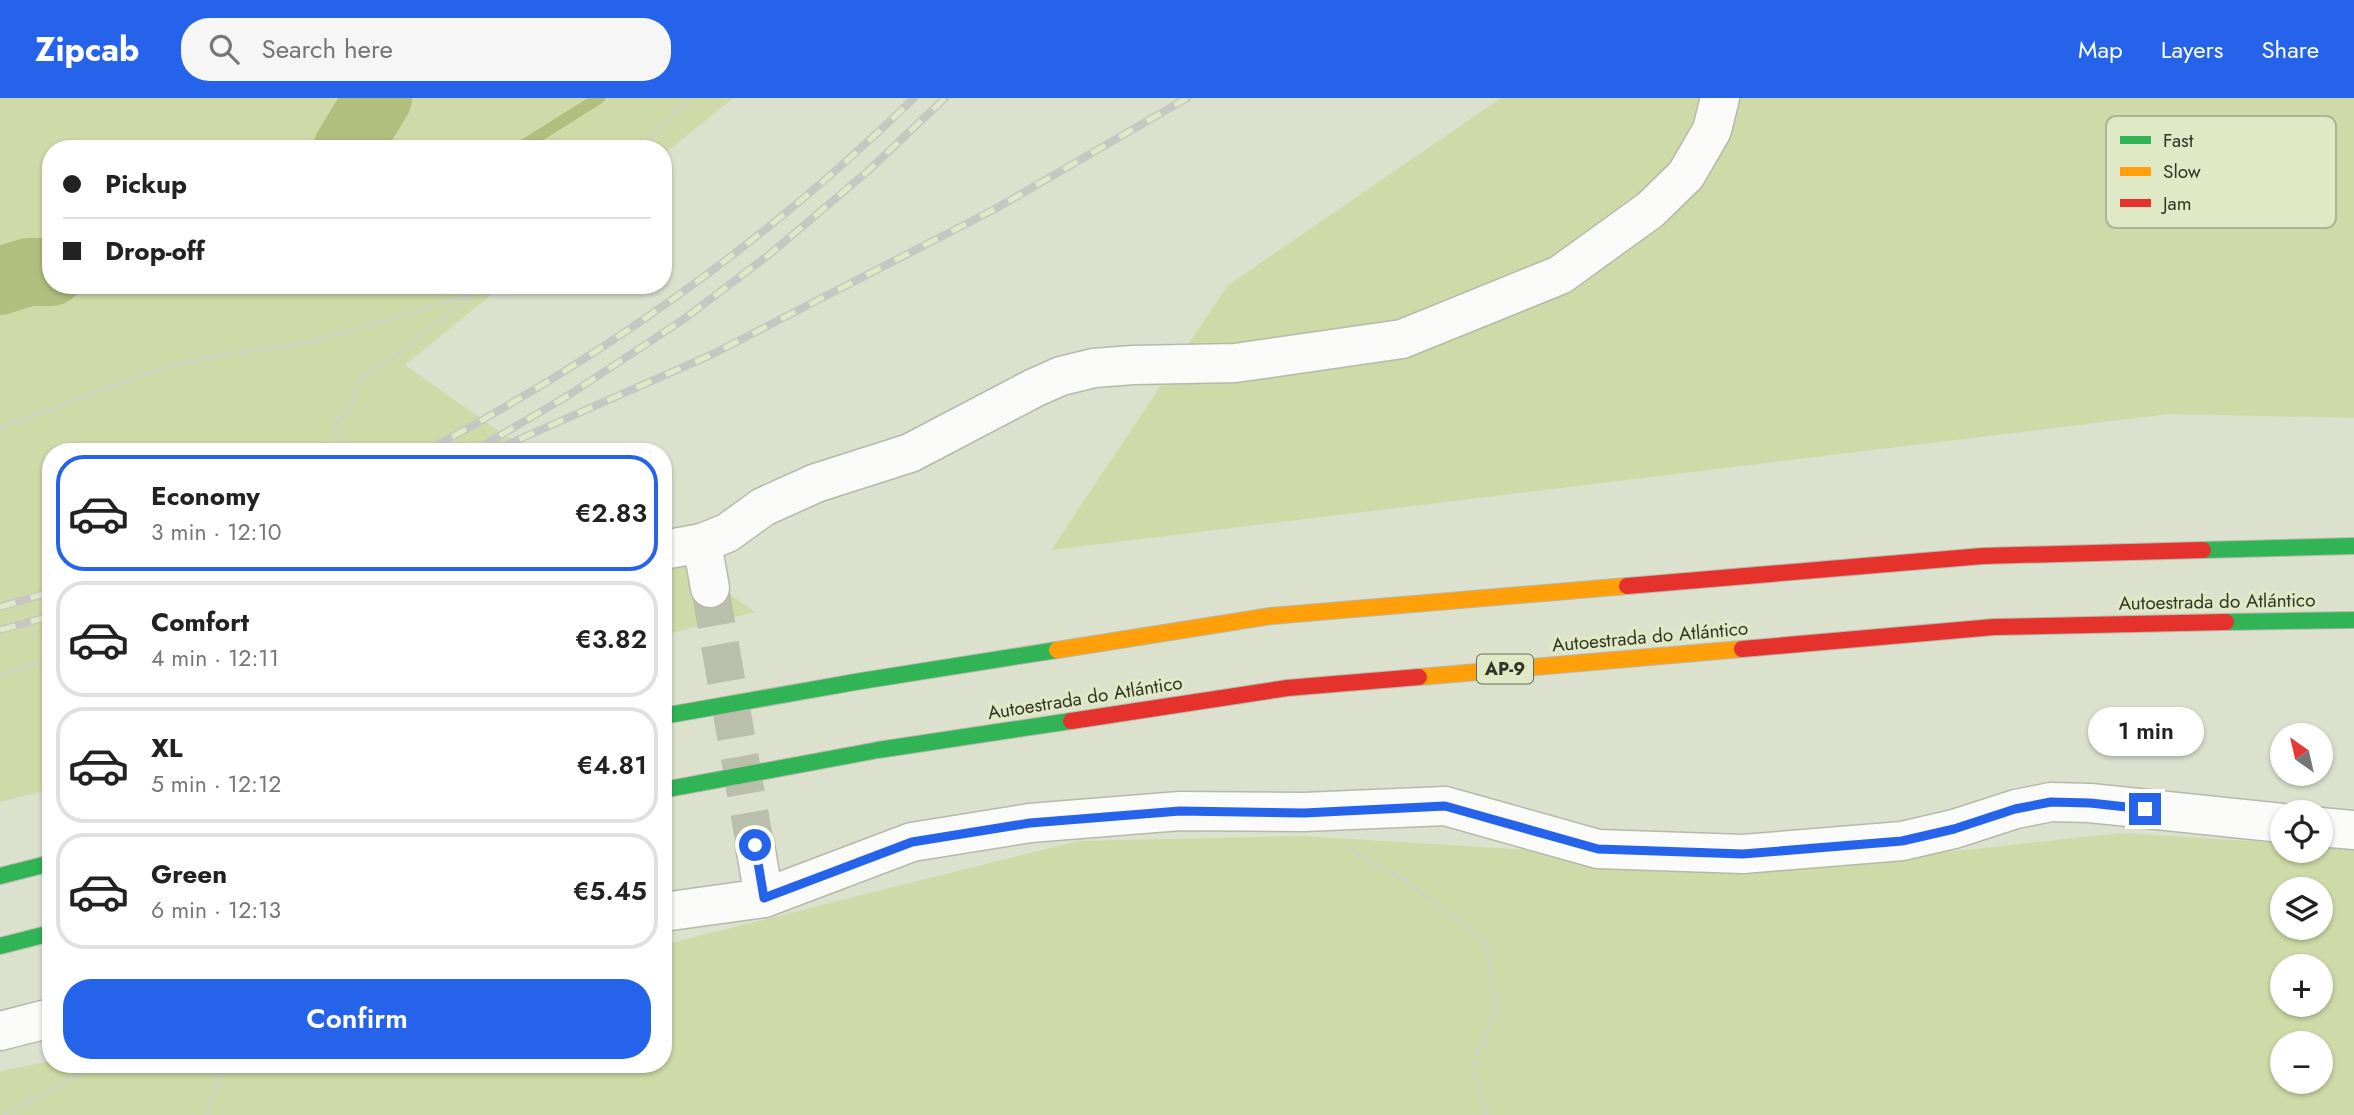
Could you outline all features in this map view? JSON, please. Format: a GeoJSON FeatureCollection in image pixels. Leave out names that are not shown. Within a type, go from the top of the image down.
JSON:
{"type":"FeatureCollection","features":[{"type":"Feature","properties":{"kind":"highway"},"geometry":{"type":"LineString","coordinates":[[672,714],[861,681],[1272,616],[1983,556],[2354,547]]}},
{"type":"Feature","properties":{"kind":"highway","name":"Autoestrada do Atlántico"},"geometry":{"type":"LineString","coordinates":[[672,788],[878,750],[1287,688],[1994,627],[2354,620]]}},
{"type":"Feature","properties":{"kind":"highway"},"geometry":{"type":"LineString","coordinates":[[0,876],[42,865]]}},
{"type":"Feature","properties":{"kind":"highway"},"geometry":{"type":"LineString","coordinates":[[0,946],[42,935]]}},
{"type":"Feature","properties":{"kind":"street"},"geometry":{"type":"LineString","coordinates":[[672,548],[702,543],[727,533],[763,507],[816,483],[910,453],[1061,376],[1094,368],[1133,365],[1235,363],[1402,340],[1560,275],[1650,210],[1686,175],[1712,130],[1720,98]]}},
{"type":"Feature","properties":{"kind":"street"},"geometry":{"type":"LineString","coordinates":[[702,543],[710,587]]}},
{"type":"Feature","properties":{"kind":"street"},"geometry":{"type":"LineString","coordinates":[[672,911],[764,898],[912,842],[1030,823],[1180,811],[1304,813],[1445,806],[1598,849],[1743,854],[1902,841],[1954,829],[2015,809],[2051,802],[2090,803],[2270,822]]}},
{"type":"Feature","properties":{"kind":"street"},"geometry":{"type":"LineString","coordinates":[[2333,828],[2354,830]]}},
{"type":"Feature","properties":{"kind":"street"},"geometry":{"type":"LineString","coordinates":[[755,845],[764,898]]}},
{"type":"Feature","properties":{"kind":"street"},"geometry":{"type":"LineString","coordinates":[[0,1031],[42,1020]]}},
{"type":"Feature","properties":{"kind":"path"},"geometry":{"type":"LineString","coordinates":[[649,140],[691,98]]}},
{"type":"Feature","properties":{"kind":"path"},"geometry":{"type":"LineString","coordinates":[[0,428],[160,369],[209,357],[312,342],[467,294]]}},
{"type":"Feature","properties":{"kind":"path"},"geometry":{"type":"LineString","coordinates":[[337,443],[335,423],[348,413],[360,379],[398,354],[474,294]]}},
{"type":"Feature","properties":{"kind":"path"},"geometry":{"type":"LineString","coordinates":[[0,675],[42,664]]}},
{"type":"Feature","properties":{"kind":"path"},"geometry":{"type":"LineString","coordinates":[[1304,813],[1332,840],[1406,881],[1487,943],[1497,1008],[1473,1065],[1486,1115]]}},
{"type":"Feature","properties":{"kind":"path"},"geometry":{"type":"LineString","coordinates":[[4,1115],[82,1073]]}},
{"type":"Feature","properties":{"kind":"path"},"geometry":{"type":"LineString","coordinates":[[207,1115],[221,1073]]}},
{"type":"Feature","properties":{"kind":"green space"},"geometry":{"type":"Polygon","coordinates":[[[0,98],[733,98],[672,148],[672,140],[42,140],[42,294],[492,294],[405,365],[516,443],[42,443],[42,791],[0,802],[0,98]]]}},
{"type":"Feature","properties":{"kind":"green space"},"geometry":{"type":"Polygon","coordinates":[[[1501,98],[2354,98],[2354,418],[2169,414],[1051,550],[1227,286],[1501,98]]]}},
{"type":"Feature","properties":{"kind":"green space"},"geometry":{"type":"Polygon","coordinates":[[[672,554],[755,612],[672,633],[672,554]]]}},
{"type":"Feature","properties":{"kind":"green space"},"geometry":{"type":"Polygon","coordinates":[[[2121,833],[2270,842],[2270,863],[2333,863],[2333,846],[2354,847],[2354,1115],[0,1115],[0,1071],[42,1063],[42,1073],[672,1073],[672,943],[1078,841],[1302,836],[1807,867],[2121,833]]]}},
{"type":"Feature","properties":{"kind":"waterway"},"geometry":{"type":"LineString","coordinates":[[352,140],[378,98]]}},
{"type":"Feature","properties":{"kind":"waterway"},"geometry":{"type":"LineString","coordinates":[[532,140],[599,98]]}},
{"type":"Feature","properties":{"kind":"waterway"},"geometry":{"type":"LineString","coordinates":[[0,281],[28,272],[42,272]]}},
{"type":"Feature","properties":{"kind":"tunnel"},"geometry":{"type":"LineString","coordinates":[[710,588],[755,845]]}},
{"type":"Feature","properties":{"kind":"railway"},"geometry":{"type":"LineString","coordinates":[[440,443],[556,377],[682,293],[801,200],[914,98]]}},
{"type":"Feature","properties":{"kind":"railway"},"geometry":{"type":"LineString","coordinates":[[487,443],[569,395],[684,319],[770,254],[868,171],[945,98]]}},
{"type":"Feature","properties":{"kind":"railway"},"geometry":{"type":"LineString","coordinates":[[510,443],[713,354],[995,209],[1187,98]]}},
{"type":"Feature","properties":{"kind":"railway"},"geometry":{"type":"LineString","coordinates":[[0,607],[42,595]]}},
{"type":"Feature","properties":{"kind":"railway"},"geometry":{"type":"LineString","coordinates":[[0,630],[42,618]]}},
{"type":"Feature","properties":{"kind":"traffic: fast"},"geometry":{"type":"LineString","coordinates":[[2203,550],[2354,546]]}},
{"type":"Feature","properties":{"kind":"traffic: fast"},"geometry":{"type":"LineString","coordinates":[[2226,622],[2354,620]]}},
{"type":"Feature","properties":{"kind":"traffic: fast"},"geometry":{"type":"LineString","coordinates":[[672,714],[1057,650]]}},
{"type":"Feature","properties":{"kind":"traffic: fast"},"geometry":{"type":"LineString","coordinates":[[672,788],[878,750],[1071,721]]}},
{"type":"Feature","properties":{"kind":"traffic: fast"},"geometry":{"type":"LineString","coordinates":[[0,876],[42,865]]}},
{"type":"Feature","properties":{"kind":"traffic: fast"},"geometry":{"type":"LineString","coordinates":[[0,946],[42,935]]}},
{"type":"Feature","properties":{"kind":"traffic: slow"},"geometry":{"type":"LineString","coordinates":[[1057,650],[1271,616],[1627,586]]}},
{"type":"Feature","properties":{"kind":"traffic: slow"},"geometry":{"type":"LineString","coordinates":[[1419,677],[1742,649]]}},
{"type":"Feature","properties":{"kind":"traffic: jam"},"geometry":{"type":"LineString","coordinates":[[1627,586],[1983,556],[2203,550]]}},
{"type":"Feature","properties":{"kind":"traffic: jam"},"geometry":{"type":"LineString","coordinates":[[1742,649],[1994,627],[2226,622]]}},
{"type":"Feature","properties":{"kind":"traffic: jam"},"geometry":{"type":"LineString","coordinates":[[1071,721],[1287,688],[1419,677]]}},
{"type":"Feature","properties":{"kind":"route"},"geometry":{"type":"LineString","coordinates":[[755,845],[764,898],[912,842],[1030,823],[1180,811],[1304,813],[1445,806],[1598,849],[1743,854],[1902,841],[1954,829],[2015,809],[2051,802],[2145,809]]}}]}
